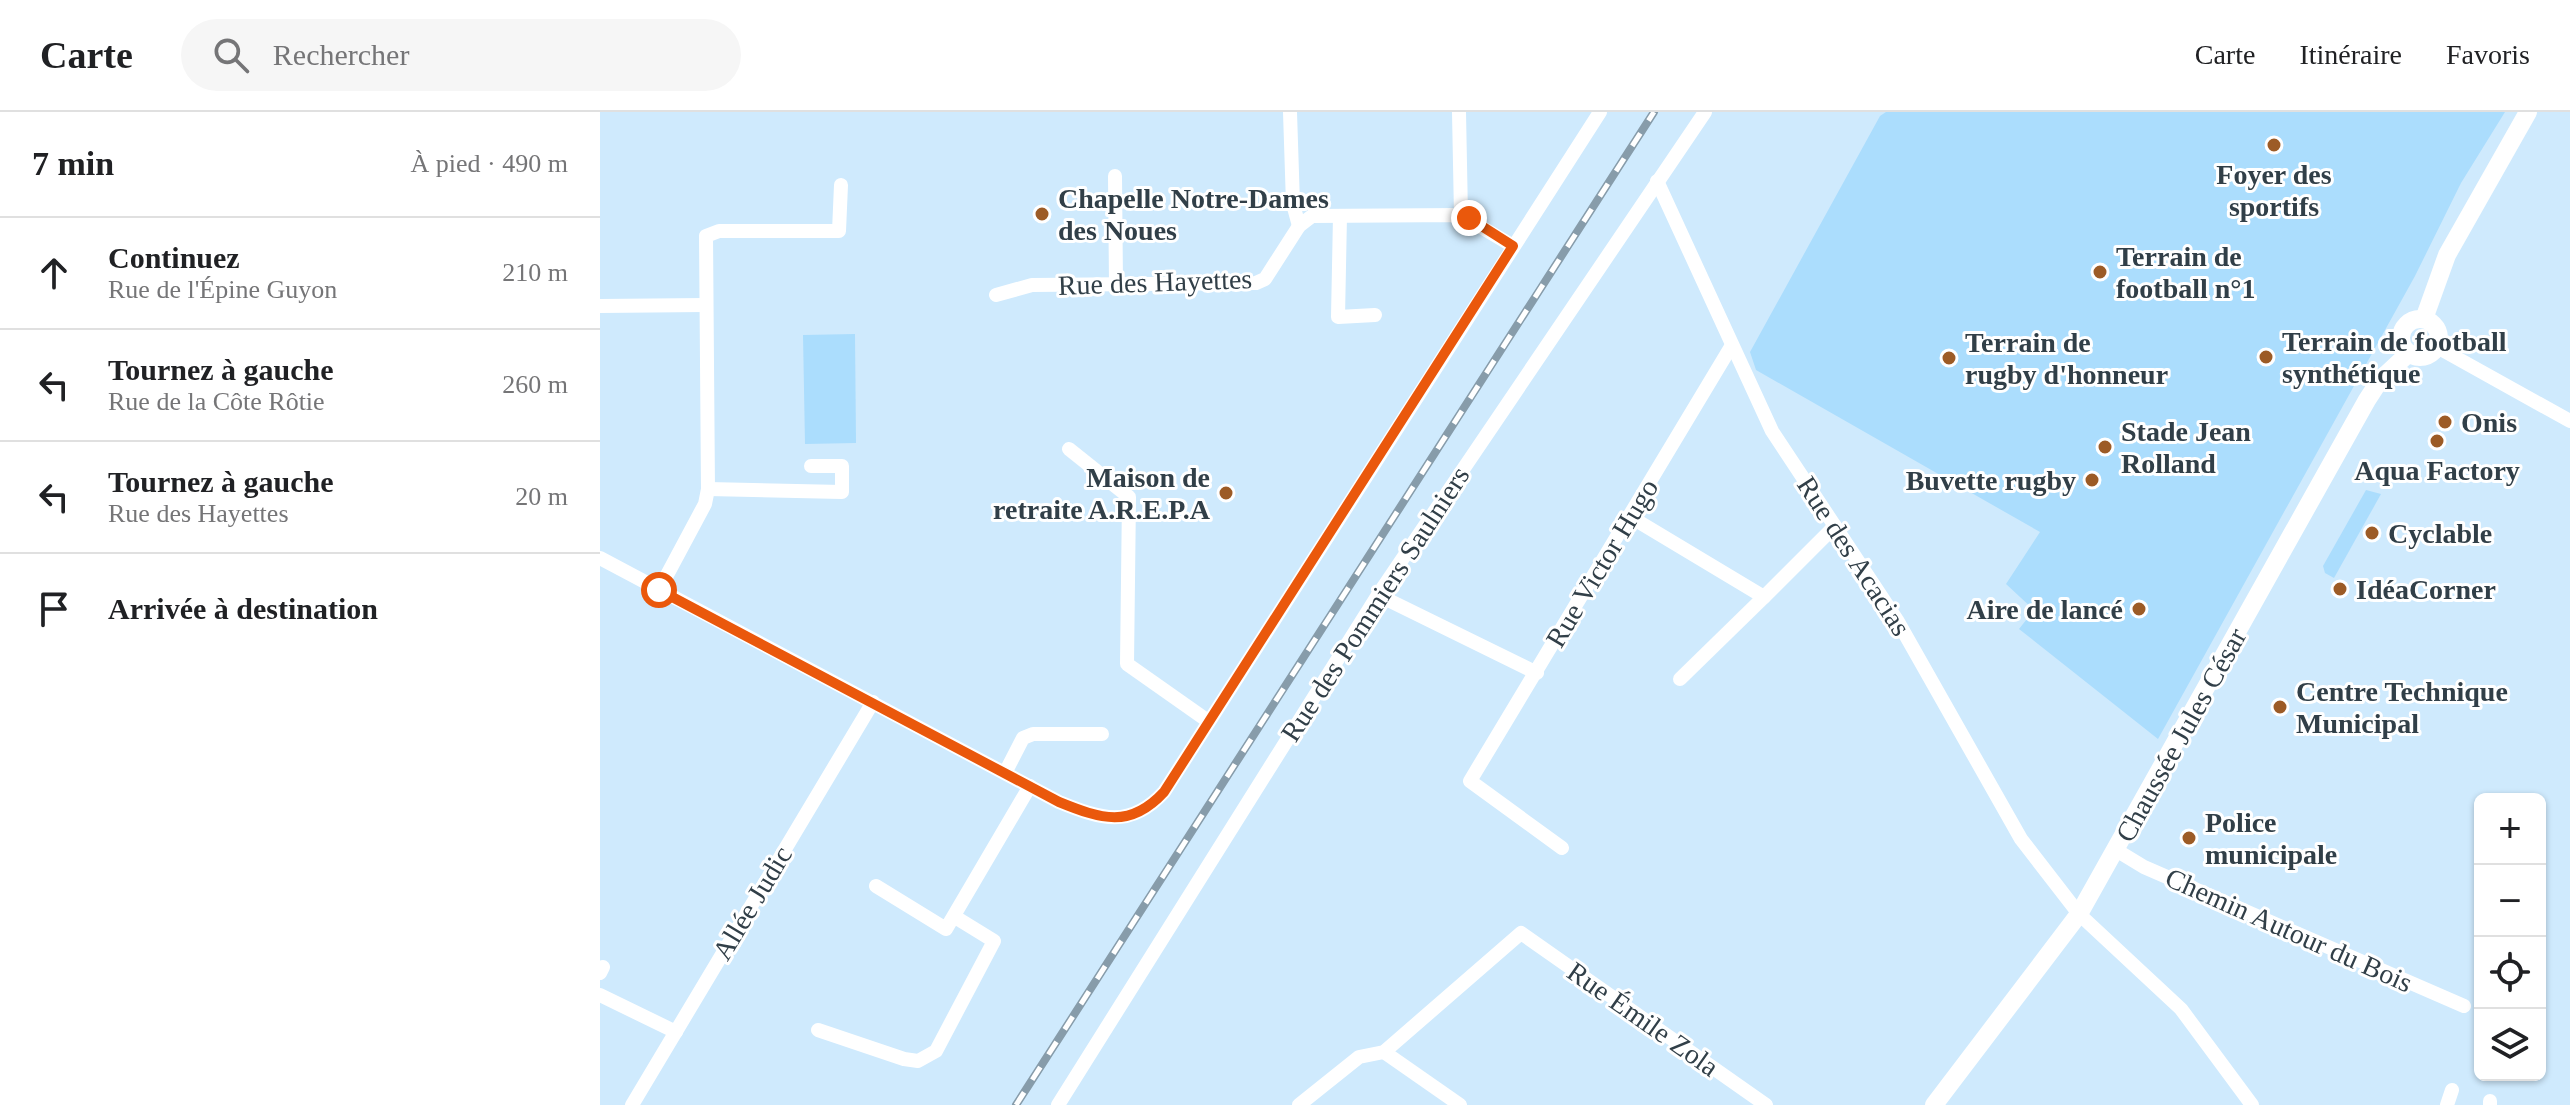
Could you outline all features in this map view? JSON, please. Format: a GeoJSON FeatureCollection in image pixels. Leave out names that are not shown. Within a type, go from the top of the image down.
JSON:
{"type":"FeatureCollection","features":[{"type":"Feature","properties":{"kind":"street"},"geometry":{"type":"LineString","coordinates":[[1290,112],[1293,204],[1299,226],[1312,216],[1461,215],[1513,246]]}},
{"type":"Feature","properties":{"kind":"street"},"geometry":{"type":"LineString","coordinates":[[1459,112],[1461,215]]}},
{"type":"Feature","properties":{"kind":"street"},"geometry":{"type":"LineString","coordinates":[[602,563],[1030,786],[1101,817],[1129,817],[1148,810],[1164,792],[1600,112]]}},
{"type":"Feature","properties":{"kind":"street","name":"Rue des Pommiers Saulniers"},"geometry":{"type":"LineString","coordinates":[[1058,1105],[1378,595],[1705,112]]}},
{"type":"Feature","properties":{"kind":"street"},"geometry":{"type":"LineString","coordinates":[[2424,319],[2447,255],[2528,112]]}},
{"type":"Feature","properties":{"kind":"street"},"geometry":{"type":"LineString","coordinates":[[1115,176],[1116,285]]}},
{"type":"Feature","properties":{"kind":"street","name":"Rue des Acacias"},"geometry":{"type":"LineString","coordinates":[[1657,181],[1772,431],[1897,620],[2021,839],[2079,914]]}},
{"type":"Feature","properties":{"kind":"street"},"geometry":{"type":"LineString","coordinates":[[659,590],[705,504],[708,489],[706,236],[719,231],[839,231],[841,185]]}},
{"type":"Feature","properties":{"kind":"street"},"geometry":{"type":"LineString","coordinates":[[1340,216],[1338,317],[1375,315]]}},
{"type":"Feature","properties":{"kind":"street","name":"Rue des Hayettes"},"geometry":{"type":"LineString","coordinates":[[996,295],[1032,285],[1256,283],[1265,279],[1299,226]]}},
{"type":"Feature","properties":{"kind":"street"},"geometry":{"type":"LineString","coordinates":[[600,306],[705,305]]}},
{"type":"Feature","properties":{"kind":"street"},"geometry":{"type":"LineString","coordinates":[[2424,319],[2436,328],[2437,347],[2424,356],[2409,353],[2401,339],[2404,328],[2412,320],[2424,319]]}},
{"type":"Feature","properties":{"kind":"street","name":"Rue Victor Hugo"},"geometry":{"type":"LineString","coordinates":[[1562,848],[1470,781],[1732,345]]}},
{"type":"Feature","properties":{"kind":"street"},"geometry":{"type":"LineString","coordinates":[[2437,347],[2570,421]]}},
{"type":"Feature","properties":{"kind":"street","name":"Chaussée Jules César"},"geometry":{"type":"LineString","coordinates":[[1934,1105],[2079,914],[2367,400],[2380,380],[2409,353]]}},
{"type":"Feature","properties":{"kind":"street"},"geometry":{"type":"LineString","coordinates":[[1069,449],[1129,497],[1127,664],[1208,721]]}},
{"type":"Feature","properties":{"kind":"street"},"geometry":{"type":"LineString","coordinates":[[708,489],[842,492],[842,466],[811,466]]}},
{"type":"Feature","properties":{"kind":"street"},"geometry":{"type":"LineString","coordinates":[[1629,516],[1764,597]]}},
{"type":"Feature","properties":{"kind":"street"},"geometry":{"type":"LineString","coordinates":[[1680,679],[1835,526]]}},
{"type":"Feature","properties":{"kind":"street"},"geometry":{"type":"LineString","coordinates":[[1378,595],[1537,673]]}},
{"type":"Feature","properties":{"kind":"street","name":"Allée Judic"},"geometry":{"type":"LineString","coordinates":[[632,1105],[873,702]]}},
{"type":"Feature","properties":{"kind":"street"},"geometry":{"type":"LineString","coordinates":[[1005,773],[1023,738],[1033,734],[1102,734]]}},
{"type":"Feature","properties":{"kind":"street"},"geometry":{"type":"LineString","coordinates":[[876,886],[946,929],[1030,786]]}},
{"type":"Feature","properties":{"kind":"street","name":"Chemin Autour du Bois"},"geometry":{"type":"LineString","coordinates":[[2116,850],[2144,867],[2464,1006]]}},
{"type":"Feature","properties":{"kind":"street"},"geometry":{"type":"LineString","coordinates":[[2079,914],[2181,1009],[2252,1105]]}},
{"type":"Feature","properties":{"kind":"street"},"geometry":{"type":"LineString","coordinates":[[818,1030],[904,1059],[918,1061],[936,1051],[994,941],[955,917]]}},
{"type":"Feature","properties":{"kind":"street","name":"Rue Émile Zola"},"geometry":{"type":"LineString","coordinates":[[1384,1052],[1521,933],[1766,1105]]}},
{"type":"Feature","properties":{"kind":"street"},"geometry":{"type":"LineString","coordinates":[[600,995],[676,1032]]}},
{"type":"Feature","properties":{"kind":"street"},"geometry":{"type":"LineString","coordinates":[[1299,1105],[1359,1057],[1384,1052],[1460,1105]]}},
{"type":"Feature","properties":{"kind":"street"},"geometry":{"type":"LineString","coordinates":[[2447,1105],[2452,1090]]}},
{"type":"Feature","properties":{"kind":"shaded area","name":"Stade Jean Rolland"},"geometry":{"type":"Polygon","coordinates":[[[1886,112],[2505,112],[2461,183],[2415,276],[2158,739],[2019,629],[2034,610],[2006,584],[2040,532],[1756,370],[1750,352],[1880,116],[1886,112]]]}},
{"type":"Feature","properties":{"kind":"shaded area"},"geometry":{"type":"Polygon","coordinates":[[[855,334],[856,443],[805,444],[803,335],[855,334]]]}},
{"type":"Feature","properties":{"kind":"shaded area"},"geometry":{"type":"Polygon","coordinates":[[[2366,490],[2381,494],[2334,578],[2325,573],[2323,566],[2366,490]]]}},
{"type":"Feature","properties":{"kind":"railway"},"geometry":{"type":"LineString","coordinates":[[1016,1105],[1654,112]]}},
{"type":"Feature","properties":{"kind":"place","name":"Foyer des sportifs"},"geometry":{"type":"Point","coordinates":[2274,145]}},
{"type":"Feature","properties":{"kind":"place","name":"Chapelle Notre-Dames des Noues"},"geometry":{"type":"Point","coordinates":[1042,214]}},
{"type":"Feature","properties":{"kind":"place","name":"Terrain de football n°1"},"geometry":{"type":"Point","coordinates":[2100,272]}},
{"type":"Feature","properties":{"kind":"place","name":"Terrain de football synthétique"},"geometry":{"type":"Point","coordinates":[2266,357]}},
{"type":"Feature","properties":{"kind":"place","name":"Terrain de rugby d'honneur"},"geometry":{"type":"Point","coordinates":[1949,358]}},
{"type":"Feature","properties":{"kind":"place","name":"Onis"},"geometry":{"type":"Point","coordinates":[2445,422]}},
{"type":"Feature","properties":{"kind":"place","name":"Aqua Factory"},"geometry":{"type":"Point","coordinates":[2437,441]}},
{"type":"Feature","properties":{"kind":"place","name":"Stade Jean Rolland"},"geometry":{"type":"Point","coordinates":[2105,447]}},
{"type":"Feature","properties":{"kind":"place","name":"Buvette rugby"},"geometry":{"type":"Point","coordinates":[2092,480]}},
{"type":"Feature","properties":{"kind":"place","name":"Maison de retraite A.R.E.P.A"},"geometry":{"type":"Point","coordinates":[1226,493]}},
{"type":"Feature","properties":{"kind":"place","name":"Cyclable"},"geometry":{"type":"Point","coordinates":[2372,533]}},
{"type":"Feature","properties":{"kind":"place","name":"IdéaCorner"},"geometry":{"type":"Point","coordinates":[2340,589]}},
{"type":"Feature","properties":{"kind":"place","name":"Aire de lancé"},"geometry":{"type":"Point","coordinates":[2139,609]}},
{"type":"Feature","properties":{"kind":"place","name":"Centre Technique Municipal"},"geometry":{"type":"Point","coordinates":[2280,707]}},
{"type":"Feature","properties":{"kind":"place","name":"Police municipale"},"geometry":{"type":"Point","coordinates":[2189,838]}},
{"type":"Feature","properties":{"kind":"route"},"geometry":{"type":"LineString","coordinates":[[659,590],[1059,802],[1101,817],[1129,817],[1148,810],[1164,792],[1513,246],[1469,218]]}}]}
